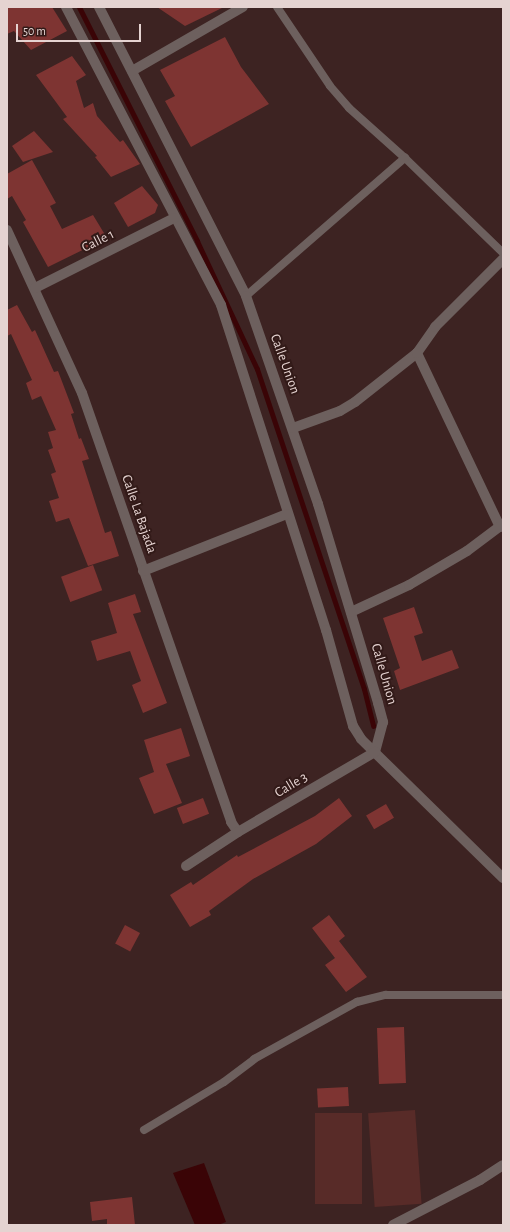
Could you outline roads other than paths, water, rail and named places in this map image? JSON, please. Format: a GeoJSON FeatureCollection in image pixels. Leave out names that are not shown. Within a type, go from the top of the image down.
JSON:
{"type":"FeatureCollection","features":[{"type":"Feature","properties":{"kind":"street"},"geometry":{"type":"LineString","coordinates":[[66,7],[174,218],[221,305],[287,514],[326,630],[353,726],[361,739],[503,878]]}},
{"type":"Feature","properties":{"kind":"street","name":"Calle Union"},"geometry":{"type":"LineString","coordinates":[[99,7],[246,296],[293,428],[351,612],[383,722],[375,752]]}},
{"type":"Feature","properties":{"kind":"street"},"geometry":{"type":"LineString","coordinates":[[132,71],[243,7]]}},
{"type":"Feature","properties":{"kind":"street","name":"Calle 1"},"geometry":{"type":"LineString","coordinates":[[35,288],[174,218]]}},
{"type":"Feature","properties":{"kind":"street","name":"Calle La Bajada"},"geometry":{"type":"LineString","coordinates":[[7,230],[82,393],[227,815],[238,832]]}},
{"type":"Feature","properties":{"kind":"street"},"geometry":{"type":"LineString","coordinates":[[293,428],[340,411],[355,402],[416,353],[435,327],[503,258]]}},
{"type":"Feature","properties":{"kind":"street"},"geometry":{"type":"LineString","coordinates":[[351,612],[409,585],[467,551],[501,526],[416,353]]}},
{"type":"Feature","properties":{"kind":"street"},"geometry":{"type":"LineString","coordinates":[[143,571],[287,514]]}},
{"type":"Feature","properties":{"kind":"street","name":"Calle 3"},"geometry":{"type":"LineString","coordinates":[[186,866],[238,832],[375,752]]}},
{"type":"Feature","properties":{"kind":"street"},"geometry":{"type":"LineString","coordinates":[[393,1225],[480,1180],[503,1165]]}},
{"type":"Feature","properties":{"kind":"lane"},"geometry":{"type":"LineString","coordinates":[[277,7],[330,86],[349,108],[405,158],[503,253]]}},
{"type":"Feature","properties":{"kind":"lane"},"geometry":{"type":"LineString","coordinates":[[246,296],[405,158]]}},
{"type":"Feature","properties":{"kind":"lane"},"geometry":{"type":"LineString","coordinates":[[144,1130],[224,1082],[254,1059],[357,1002],[386,995],[503,995]]}},
{"type":"Feature","properties":{"kind":"waterway"},"geometry":{"type":"LineString","coordinates":[[79,7],[197,241],[257,369],[364,689],[373,726]]}}]}
